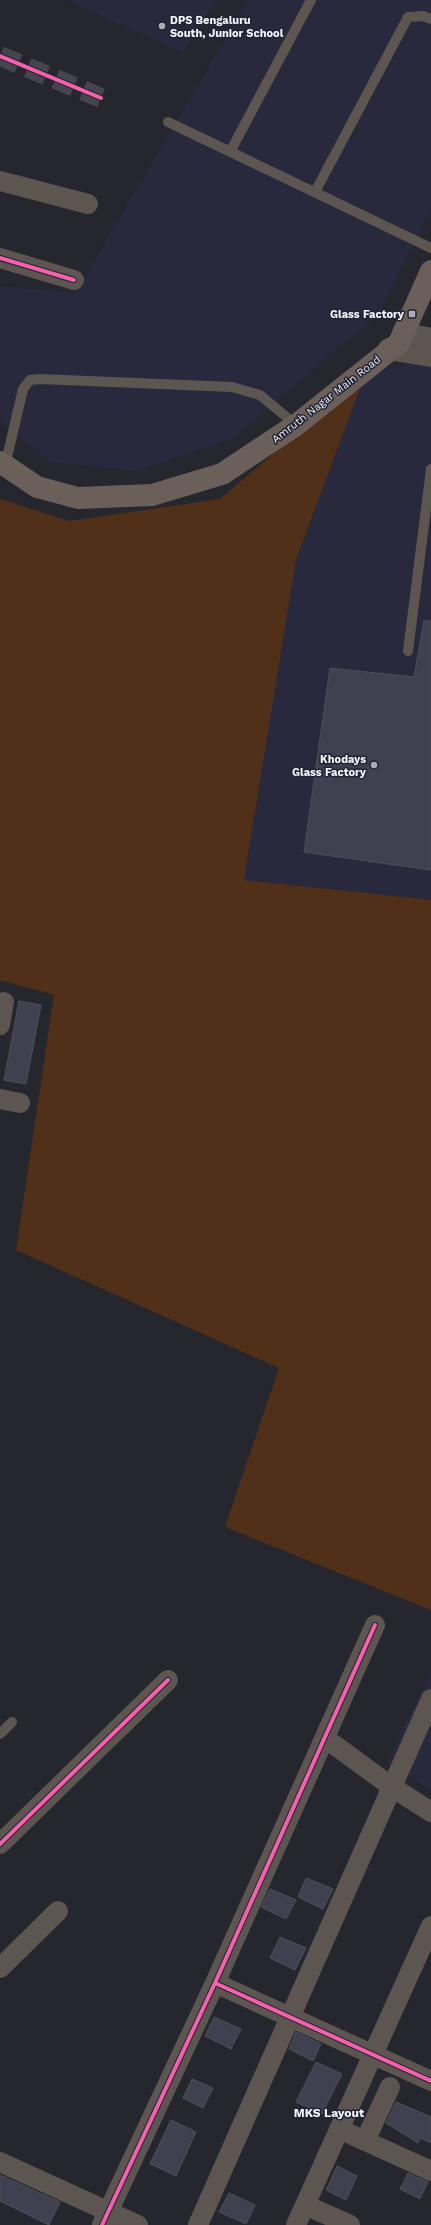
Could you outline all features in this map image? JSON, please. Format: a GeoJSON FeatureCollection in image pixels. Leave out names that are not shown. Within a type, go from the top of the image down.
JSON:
{"type":"FeatureCollection","features":[{"type":"Feature","properties":{"kind":"main road","name":"Amruth Nagar Main Road"},"geometry":{"type":"LineString","coordinates":[[3,464],[37,487],[78,498],[152,495],[222,474],[296,425],[396,342],[431,271]]}},
{"type":"Feature","properties":{"kind":"street"},"geometry":{"type":"LineString","coordinates":[[0,182],[88,204]]}},
{"type":"Feature","properties":{"kind":"street"},"geometry":{"type":"LineString","coordinates":[[0,258],[74,280]]}},
{"type":"Feature","properties":{"kind":"street"},"geometry":{"type":"LineString","coordinates":[[396,342],[431,339]]}},
{"type":"Feature","properties":{"kind":"street"},"geometry":{"type":"LineString","coordinates":[[396,342],[431,356]]}},
{"type":"Feature","properties":{"kind":"street"},"geometry":{"type":"LineString","coordinates":[[0,1025],[4,1002]]}},
{"type":"Feature","properties":{"kind":"street"},"geometry":{"type":"LineString","coordinates":[[0,1099],[20,1103]]}},
{"type":"Feature","properties":{"kind":"street"},"geometry":{"type":"LineString","coordinates":[[104,2218],[214,1982],[376,1625]]}},
{"type":"Feature","properties":{"kind":"street"},"geometry":{"type":"LineString","coordinates":[[0,1844],[168,1680]]}},
{"type":"Feature","properties":{"kind":"street"},"geometry":{"type":"LineString","coordinates":[[198,2225],[431,1699]]}},
{"type":"Feature","properties":{"kind":"street"},"geometry":{"type":"LineString","coordinates":[[325,1738],[392,1787],[431,1812]]}},
{"type":"Feature","properties":{"kind":"street"},"geometry":{"type":"LineString","coordinates":[[0,1968],[58,1911]]}},
{"type":"Feature","properties":{"kind":"street"},"geometry":{"type":"LineString","coordinates":[[296,2225],[431,1926]]}},
{"type":"Feature","properties":{"kind":"street"},"geometry":{"type":"LineString","coordinates":[[214,1982],[431,2081]]}},
{"type":"Feature","properties":{"kind":"street"},"geometry":{"type":"LineString","coordinates":[[365,2142],[390,2086]]}},
{"type":"Feature","properties":{"kind":"street"},"geometry":{"type":"LineString","coordinates":[[339,2130],[431,2172]]}},
{"type":"Feature","properties":{"kind":"street"},"geometry":{"type":"LineString","coordinates":[[0,2162],[104,2218],[138,2225]]}},
{"type":"Feature","properties":{"kind":"street"},"geometry":{"type":"LineString","coordinates":[[305,2205],[350,2225]]}},
{"type":"Feature","properties":{"kind":"lane"},"geometry":{"type":"LineString","coordinates":[[230,152],[311,0]]}},
{"type":"Feature","properties":{"kind":"lane"},"geometry":{"type":"LineString","coordinates":[[315,192],[408,17],[423,16],[431,19]]}},
{"type":"Feature","properties":{"kind":"lane"},"geometry":{"type":"LineString","coordinates":[[168,122],[431,248]]}},
{"type":"Feature","properties":{"kind":"lane"},"geometry":{"type":"LineString","coordinates":[[3,464],[23,390],[30,380],[232,387],[260,395],[296,425]]}},
{"type":"Feature","properties":{"kind":"lane"},"geometry":{"type":"LineString","coordinates":[[408,651],[427,533],[431,469]]}},
{"type":"Feature","properties":{"kind":"lane"},"geometry":{"type":"LineString","coordinates":[[0,1734],[12,1722]]}},
{"type":"Feature","properties":{"kind":"shaded area","name":"DPS Bengaluru South, Junior School"},"geometry":{"type":"Polygon","coordinates":[[[67,0],[217,0],[183,53],[67,0]]]}},
{"type":"Feature","properties":{"kind":"shaded area"},"geometry":{"type":"Polygon","coordinates":[[[248,0],[431,0],[431,209],[380,313],[232,439],[137,471],[50,462],[0,421],[0,286],[75,293],[248,0]]]}},
{"type":"Feature","properties":{"kind":"shaded area"},"geometry":{"type":"Polygon","coordinates":[[[414,362],[431,364],[431,900],[244,880],[296,560],[365,375],[414,362]]]}},
{"type":"Feature","properties":{"kind":"shaded area"},"geometry":{"type":"Polygon","coordinates":[[[365,375],[296,560],[244,880],[431,900],[431,1610],[225,1527],[279,1368],[16,1250],[54,995],[0,980],[0,499],[69,521],[220,499],[365,375]]]}},
{"type":"Feature","properties":{"kind":"shaded area"},"geometry":{"type":"Polygon","coordinates":[[[431,1671],[431,1790],[387,1761],[431,1671]]]}},
{"type":"Feature","properties":{"kind":"building","name":"Khodays Glass Factory"},"geometry":{"type":"Polygon","coordinates":[[[424,621],[431,621],[431,870],[304,852],[330,668],[414,677],[424,621]]]}},
{"type":"Feature","properties":{"kind":"building"},"geometry":{"type":"Polygon","coordinates":[[[19,1001],[41,1005],[26,1084],[4,1080],[19,1001]]]}},
{"type":"Feature","properties":{"kind":"building"},"geometry":{"type":"Polygon","coordinates":[[[306,1878],[333,1889],[323,1909],[298,1897],[306,1878]]]}},
{"type":"Feature","properties":{"kind":"building"},"geometry":{"type":"Polygon","coordinates":[[[270,1889],[296,1900],[286,1919],[261,1907],[270,1889]]]}},
{"type":"Feature","properties":{"kind":"building"},"geometry":{"type":"Polygon","coordinates":[[[280,1937],[306,1948],[295,1970],[270,1958],[280,1937]]]}},
{"type":"Feature","properties":{"kind":"building"},"geometry":{"type":"Polygon","coordinates":[[[214,2017],[241,2029],[231,2049],[205,2036],[214,2017]]]}},
{"type":"Feature","properties":{"kind":"building"},"geometry":{"type":"Polygon","coordinates":[[[296,2032],[321,2044],[313,2061],[289,2049],[296,2032]]]}},
{"type":"Feature","properties":{"kind":"building"},"geometry":{"type":"Polygon","coordinates":[[[316,2062],[342,2074],[322,2114],[296,2102],[316,2062]]]}},
{"type":"Feature","properties":{"kind":"building"},"geometry":{"type":"Polygon","coordinates":[[[192,2079],[213,2088],[203,2108],[183,2098],[192,2079]]]}},
{"type":"Feature","properties":{"kind":"building"},"geometry":{"type":"Polygon","coordinates":[[[396,2102],[431,2117],[431,2143],[420,2138],[418,2143],[386,2123],[396,2102]]]}},
{"type":"Feature","properties":{"kind":"building"},"geometry":{"type":"Polygon","coordinates":[[[171,2120],[196,2132],[176,2176],[150,2164],[171,2120]]]}},
{"type":"Feature","properties":{"kind":"building"},"geometry":{"type":"Polygon","coordinates":[[[337,2166],[357,2176],[346,2200],[326,2190],[337,2166]]]}},
{"type":"Feature","properties":{"kind":"building"},"geometry":{"type":"Polygon","coordinates":[[[408,2173],[428,2182],[420,2199],[400,2189],[408,2173]]]}},
{"type":"Feature","properties":{"kind":"building"},"geometry":{"type":"Polygon","coordinates":[[[0,2175],[60,2202],[49,2225],[0,2201],[0,2175]]]}},
{"type":"Feature","properties":{"kind":"building"},"geometry":{"type":"Polygon","coordinates":[[[229,2193],[255,2205],[246,2224],[219,2212],[229,2193]]]}},
{"type":"Feature","properties":{"kind":"tunnel"},"geometry":{"type":"LineString","coordinates":[[0,56],[101,98]]}},
{"type":"Feature","properties":{"kind":"cycle path"},"geometry":{"type":"LineString","coordinates":[[0,56],[101,98]]}},
{"type":"Feature","properties":{"kind":"cycle path"},"geometry":{"type":"LineString","coordinates":[[0,258],[74,280]]}},
{"type":"Feature","properties":{"kind":"cycle path"},"geometry":{"type":"LineString","coordinates":[[375,1625],[215,1983],[431,2081]]}},
{"type":"Feature","properties":{"kind":"cycle path"},"geometry":{"type":"LineString","coordinates":[[0,1844],[168,1680]]}},
{"type":"Feature","properties":{"kind":"cycle path"},"geometry":{"type":"LineString","coordinates":[[102,2225],[215,1983]]}},
{"type":"Feature","properties":{"kind":"place","name":"DPS Bengaluru South, Junior School"},"geometry":{"type":"Point","coordinates":[162,26]}},
{"type":"Feature","properties":{"kind":"place","name":"Glass Factory"},"geometry":{"type":"Point","coordinates":[412,314]}},
{"type":"Feature","properties":{"kind":"place","name":"Khodays Glass Factory"},"geometry":{"type":"Point","coordinates":[374,765]}},
{"type":"Feature","properties":{"kind":"district","name":"MKS Layout"},"geometry":{"type":"Point","coordinates":[329,2113]}}]}
